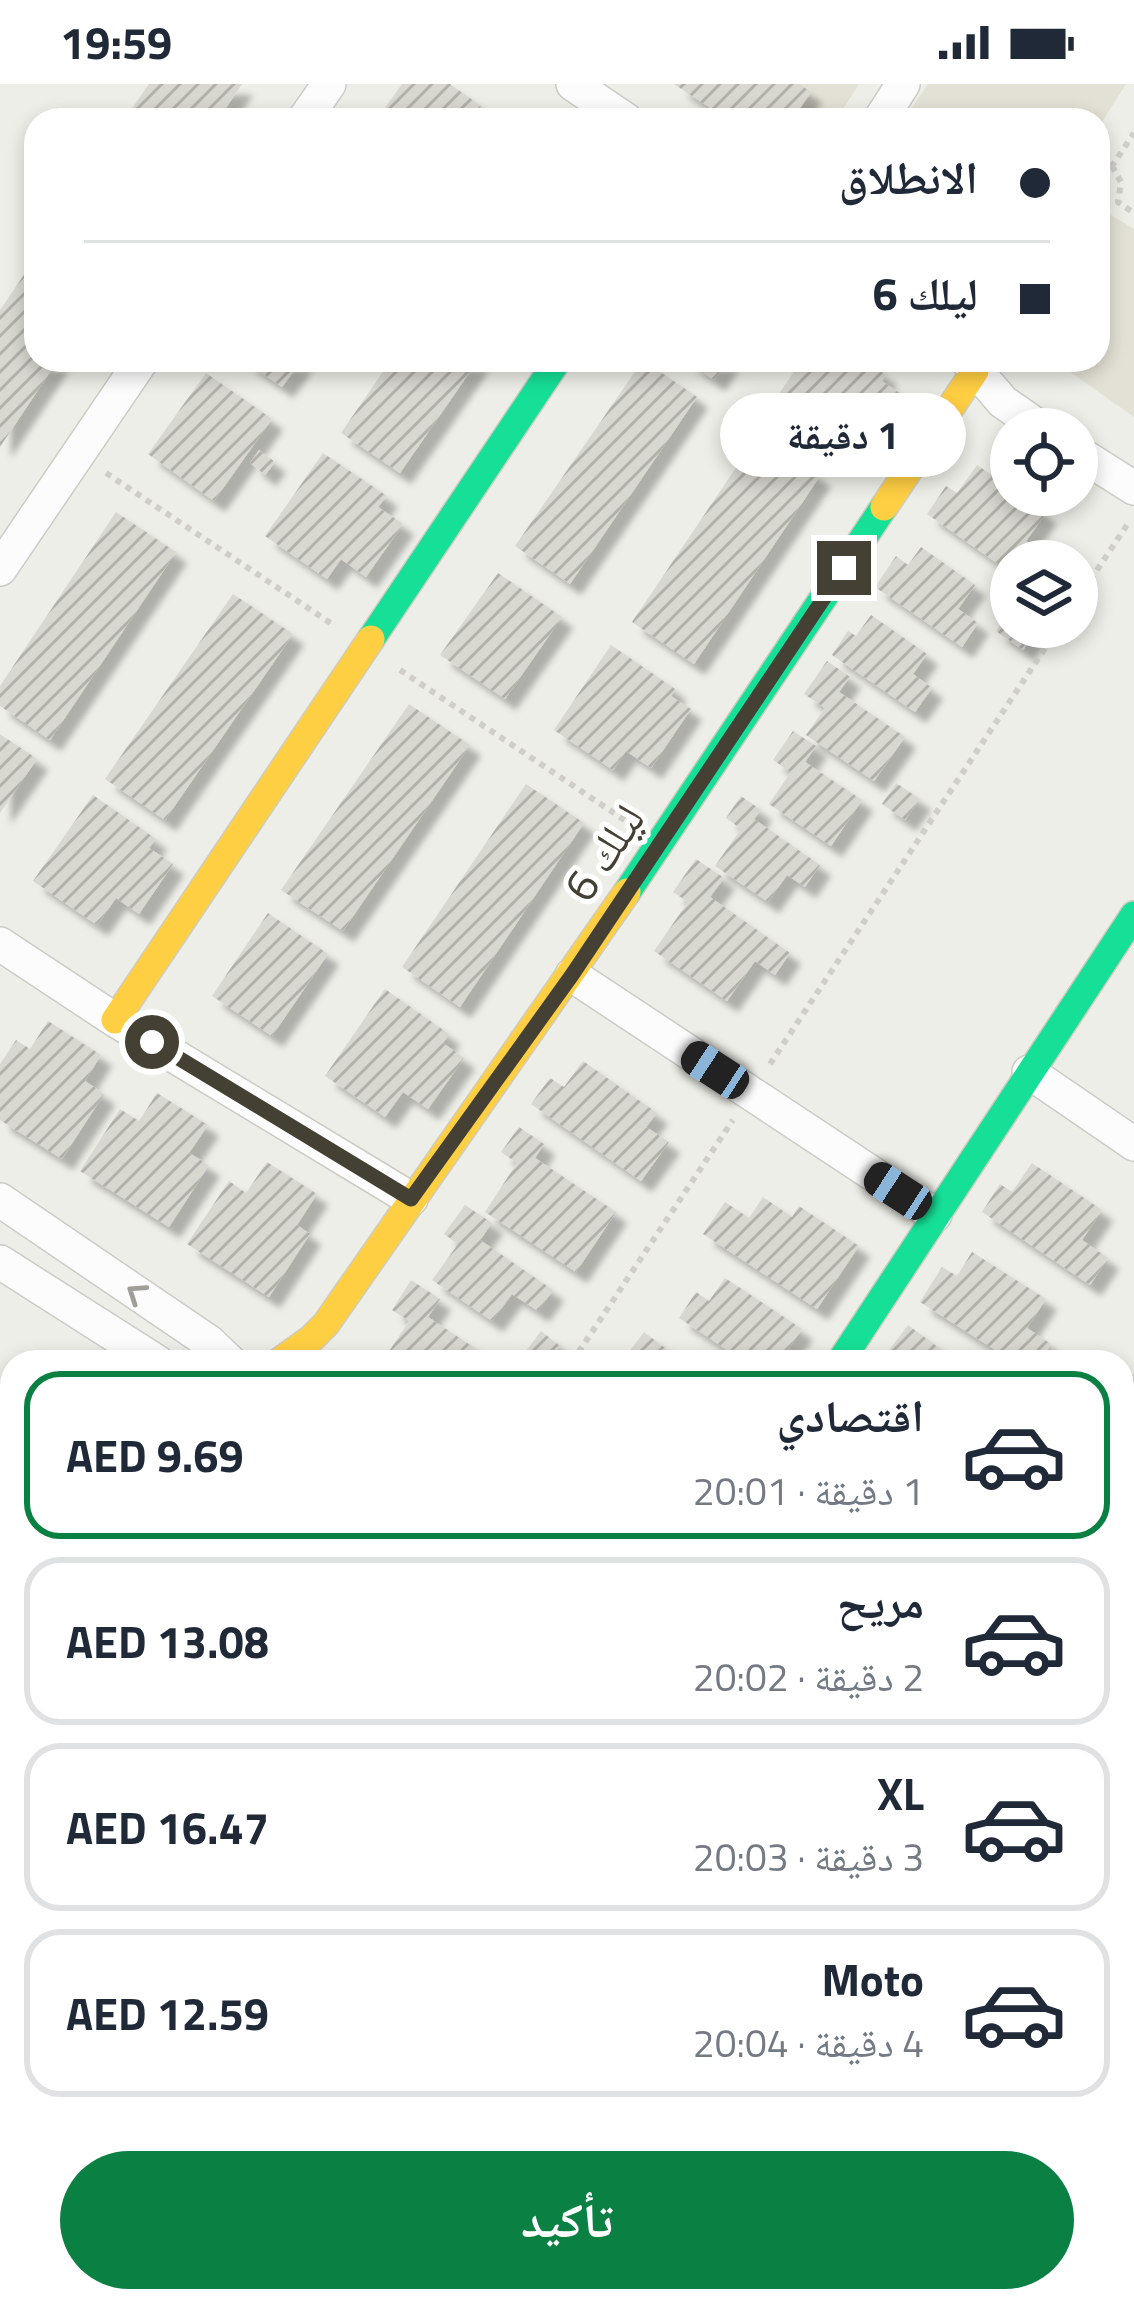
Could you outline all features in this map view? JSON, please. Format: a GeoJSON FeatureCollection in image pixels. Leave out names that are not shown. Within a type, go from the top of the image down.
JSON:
{"type":"FeatureCollection","features":[{"type":"Feature","properties":{"kind":"street"},"geometry":{"type":"LineString","coordinates":[[573,84],[608,108]]}},
{"type":"Feature","properties":{"kind":"street"},"geometry":{"type":"LineString","coordinates":[[0,569],[134,372]]}},
{"type":"Feature","properties":{"kind":"street"},"geometry":{"type":"LineString","coordinates":[[115,1020],[550,372]]}},
{"type":"Feature","properties":{"kind":"street","name":"ليلك 6"},"geometry":{"type":"LineString","coordinates":[[296,1350],[326,1324],[572,975],[966,372]]}},
{"type":"Feature","properties":{"kind":"street"},"geometry":{"type":"LineString","coordinates":[[977,372],[1012,408]]}},
{"type":"Feature","properties":{"kind":"street"},"geometry":{"type":"LineString","coordinates":[[1098,465],[1134,488]]}},
{"type":"Feature","properties":{"kind":"street"},"geometry":{"type":"LineString","coordinates":[[848,1350],[1134,915]]}},
{"type":"Feature","properties":{"kind":"street"},"geometry":{"type":"LineString","coordinates":[[0,944],[115,1020],[411,1199]]}},
{"type":"Feature","properties":{"kind":"street"},"geometry":{"type":"LineString","coordinates":[[572,975],[934,1215]]}},
{"type":"Feature","properties":{"kind":"street"},"geometry":{"type":"LineString","coordinates":[[1030,1072],[1134,1144]]}},
{"type":"Feature","properties":{"kind":"street"},"geometry":{"type":"LineString","coordinates":[[0,1200],[217,1350]]}},
{"type":"Feature","properties":{"kind":"street"},"geometry":{"type":"LineString","coordinates":[[0,1238],[23,1234],[57,1240]]}},
{"type":"Feature","properties":{"kind":"street"},"geometry":{"type":"LineString","coordinates":[[0,1262],[138,1350]]}},
{"type":"Feature","properties":{"kind":"path"},"geometry":{"type":"LineString","coordinates":[[1110,169],[1134,133]]}},
{"type":"Feature","properties":{"kind":"path"},"geometry":{"type":"LineString","coordinates":[[1112,166],[1121,182],[1118,202],[1134,213]]}},
{"type":"Feature","properties":{"kind":"path"},"geometry":{"type":"LineString","coordinates":[[1098,568],[1134,514]]}},
{"type":"Feature","properties":{"kind":"path"},"geometry":{"type":"LineString","coordinates":[[580,1350],[1045,648]]}},
{"type":"Feature","properties":{"kind":"shaded area"},"geometry":{"type":"Polygon","coordinates":[[[675,84],[859,84],[844,108],[708,108],[675,84]]]}},
{"type":"Feature","properties":{"kind":"shaded area"},"geometry":{"type":"Polygon","coordinates":[[[928,84],[1126,84],[1110,109],[912,108],[928,84]]]}},
{"type":"Feature","properties":{"kind":"shaded area"},"geometry":{"type":"Polygon","coordinates":[[[1110,214],[1134,229],[1134,417],[1070,372],[1110,372],[1110,214]]]}},
{"type":"Feature","properties":{"kind":"building"},"geometry":{"type":"Polygon","coordinates":[[[149,84],[242,84],[226,108],[132,108],[149,84]]]}},
{"type":"Feature","properties":{"kind":"building"},"geometry":{"type":"Polygon","coordinates":[[[402,84],[450,84],[481,106],[480,108],[385,108],[402,84]]]}},
{"type":"Feature","properties":{"kind":"building"},"geometry":{"type":"Polygon","coordinates":[[[674,84],[799,84],[811,92],[800,108],[710,108],[674,84]]]}},
{"type":"Feature","properties":{"kind":"building"},"geometry":{"type":"Polygon","coordinates":[[[24,275],[24,372],[50,372],[0,447],[0,310],[24,275]]]}},
{"type":"Feature","properties":{"kind":"building"},"geometry":{"type":"Polygon","coordinates":[[[260,372],[293,372],[282,387],[260,372]]]}},
{"type":"Feature","properties":{"kind":"building"},"geometry":{"type":"Polygon","coordinates":[[[383,372],[470,372],[400,473],[341,433],[383,372]]]}},
{"type":"Feature","properties":{"kind":"building"},"geometry":{"type":"Polygon","coordinates":[[[635,372],[661,372],[697,397],[570,584],[515,546],[635,372]]]}},
{"type":"Feature","properties":{"kind":"building"},"geometry":{"type":"Polygon","coordinates":[[[794,372],[882,372],[886,375],[882,381],[904,396],[867,448],[846,434],[827,461],[763,417],[794,372]]]}},
{"type":"Feature","properties":{"kind":"building"},"geometry":{"type":"Polygon","coordinates":[[[206,373],[272,419],[214,501],[148,454],[206,373]]]}},
{"type":"Feature","properties":{"kind":"building"},"geometry":{"type":"Polygon","coordinates":[[[758,435],[820,476],[694,664],[632,622],[758,435]]]}},
{"type":"Feature","properties":{"kind":"building"},"geometry":{"type":"Polygon","coordinates":[[[259,450],[275,462],[265,475],[250,463],[259,450]]]}},
{"type":"Feature","properties":{"kind":"building"},"geometry":{"type":"Polygon","coordinates":[[[323,453],[387,496],[378,507],[403,524],[366,577],[341,559],[327,579],[265,536],[323,453]]]}},
{"type":"Feature","properties":{"kind":"building"},"geometry":{"type":"Polygon","coordinates":[[[977,465],[990,474],[990,516],[1044,516],[1027,540],[990,540],[990,558],[927,514],[946,486],[957,493],[977,465]]]}},
{"type":"Feature","properties":{"kind":"building"},"geometry":{"type":"Polygon","coordinates":[[[116,512],[176,552],[50,740],[0,706],[0,686],[116,512]]]}},
{"type":"Feature","properties":{"kind":"building"},"geometry":{"type":"Polygon","coordinates":[[[921,547],[975,585],[958,609],[978,623],[962,647],[875,587],[896,556],[908,565],[921,547]]]}},
{"type":"Feature","properties":{"kind":"building"},"geometry":{"type":"Polygon","coordinates":[[[498,573],[562,617],[505,699],[440,655],[498,573]]]}},
{"type":"Feature","properties":{"kind":"building"},"geometry":{"type":"Polygon","coordinates":[[[233,594],[293,634],[165,820],[105,779],[233,594]]]}},
{"type":"Feature","properties":{"kind":"building"},"geometry":{"type":"Polygon","coordinates":[[[871,615],[927,654],[913,674],[932,688],[915,712],[832,655],[848,631],[856,636],[871,615]]]}},
{"type":"Feature","properties":{"kind":"building"},"geometry":{"type":"Polygon","coordinates":[[[611,645],[675,689],[671,696],[691,709],[651,768],[626,751],[613,770],[554,730],[611,645]]]}},
{"type":"Feature","properties":{"kind":"building"},"geometry":{"type":"Polygon","coordinates":[[[827,661],[850,677],[839,692],[905,737],[874,781],[806,735],[825,708],[804,694],[827,661]]]}},
{"type":"Feature","properties":{"kind":"building"},"geometry":{"type":"Polygon","coordinates":[[[409,704],[470,745],[343,931],[281,890],[409,704]]]}},
{"type":"Feature","properties":{"kind":"building"},"geometry":{"type":"Polygon","coordinates":[[[793,731],[816,746],[805,762],[862,800],[831,846],[769,804],[791,772],[773,760],[793,731]]]}},
{"type":"Feature","properties":{"kind":"building"},"geometry":{"type":"Polygon","coordinates":[[[0,734],[37,759],[0,813],[0,734]]]}},
{"type":"Feature","properties":{"kind":"building"},"geometry":{"type":"Polygon","coordinates":[[[896,783],[920,799],[905,820],[882,804],[896,783]]]}},
{"type":"Feature","properties":{"kind":"building"},"geometry":{"type":"Polygon","coordinates":[[[526,784],[584,823],[460,1007],[402,967],[526,784]]]}},
{"type":"Feature","properties":{"kind":"building"},"geometry":{"type":"Polygon","coordinates":[[[93,795],[156,839],[149,848],[173,864],[139,914],[116,898],[97,925],[33,881],[93,795]]]}},
{"type":"Feature","properties":{"kind":"building"},"geometry":{"type":"Polygon","coordinates":[[[741,796],[761,810],[754,819],[820,865],[805,887],[787,875],[768,902],[715,866],[741,829],[726,818],[741,796]]]}},
{"type":"Feature","properties":{"kind":"building"},"geometry":{"type":"Polygon","coordinates":[[[696,859],[724,878],[710,897],[790,953],[775,975],[755,961],[727,1001],[654,951],[688,902],[673,892],[696,859]]]}},
{"type":"Feature","properties":{"kind":"building"},"geometry":{"type":"Polygon","coordinates":[[[268,913],[328,954],[272,1036],[212,996],[268,913]]]}},
{"type":"Feature","properties":{"kind":"building"},"geometry":{"type":"Polygon","coordinates":[[[385,989],[449,1034],[443,1043],[464,1058],[428,1109],[403,1092],[385,1117],[325,1076],[385,989]]]}},
{"type":"Feature","properties":{"kind":"building"},"geometry":{"type":"Polygon","coordinates":[[[48,1021],[101,1055],[85,1081],[104,1094],[62,1159],[0,1120],[0,1064],[16,1040],[30,1049],[48,1021]]]}},
{"type":"Feature","properties":{"kind":"building"},"geometry":{"type":"Polygon","coordinates":[[[583,1061],[657,1113],[646,1127],[669,1142],[641,1181],[531,1104],[550,1078],[564,1087],[583,1061]]]}},
{"type":"Feature","properties":{"kind":"building"},"geometry":{"type":"Polygon","coordinates":[[[157,1093],[208,1125],[189,1153],[209,1165],[169,1227],[80,1171],[120,1109],[139,1121],[157,1093]]]}},
{"type":"Feature","properties":{"kind":"building"},"geometry":{"type":"Polygon","coordinates":[[[519,1127],[544,1144],[535,1158],[616,1212],[576,1272],[485,1212],[517,1163],[501,1152],[519,1127]]]}},
{"type":"Feature","properties":{"kind":"building"},"geometry":{"type":"Polygon","coordinates":[[[267,1162],[317,1194],[297,1225],[310,1234],[269,1297],[187,1244],[229,1181],[246,1193],[267,1162]]]}},
{"type":"Feature","properties":{"kind":"building"},"geometry":{"type":"Polygon","coordinates":[[[1032,1163],[1102,1210],[1082,1240],[1108,1258],[1090,1285],[982,1212],[1000,1184],[1012,1192],[1032,1163]]]}},
{"type":"Feature","properties":{"kind":"building"},"geometry":{"type":"Polygon","coordinates":[[[763,1197],[792,1217],[799,1206],[859,1246],[817,1309],[703,1234],[725,1202],[749,1218],[763,1197]]]}},
{"type":"Feature","properties":{"kind":"building"},"geometry":{"type":"Polygon","coordinates":[[[465,1205],[492,1223],[480,1240],[553,1290],[538,1311],[512,1294],[492,1321],[432,1280],[458,1244],[444,1234],[465,1205]]]}},
{"type":"Feature","properties":{"kind":"building"},"geometry":{"type":"Polygon","coordinates":[[[972,1252],[1046,1299],[1027,1328],[1051,1344],[1047,1350],[995,1350],[920,1302],[942,1267],[957,1276],[972,1252]]]}},
{"type":"Feature","properties":{"kind":"building"},"geometry":{"type":"Polygon","coordinates":[[[725,1278],[802,1329],[787,1350],[727,1350],[679,1318],[696,1292],[709,1301],[725,1278]]]}},
{"type":"Feature","properties":{"kind":"building"},"geometry":{"type":"Polygon","coordinates":[[[411,1280],[440,1299],[428,1317],[478,1350],[390,1350],[409,1321],[392,1310],[411,1280]]]}},
{"type":"Feature","properties":{"kind":"building"},"geometry":{"type":"Polygon","coordinates":[[[908,1325],[942,1350],[889,1350],[908,1325]]]}},
{"type":"Feature","properties":{"kind":"building"},"geometry":{"type":"Polygon","coordinates":[[[541,1331],[560,1346],[557,1350],[527,1350],[541,1331]]]}},
{"type":"Feature","properties":{"kind":"building"},"geometry":{"type":"Polygon","coordinates":[[[644,1332],[668,1350],[630,1350],[644,1332]]]}},
{"type":"Feature","properties":{"kind":"traffic: fast"},"geometry":{"type":"LineString","coordinates":[[371,639],[550,372]]}},
{"type":"Feature","properties":{"kind":"traffic: fast"},"geometry":{"type":"LineString","coordinates":[[627,892],[884,507]]}},
{"type":"Feature","properties":{"kind":"traffic: fast"},"geometry":{"type":"LineString","coordinates":[[848,1350],[1134,915]]}},
{"type":"Feature","properties":{"kind":"traffic: slow"},"geometry":{"type":"LineString","coordinates":[[884,507],[974,372]]}},
{"type":"Feature","properties":{"kind":"traffic: slow"},"geometry":{"type":"LineString","coordinates":[[115,1020],[371,639]]}},
{"type":"Feature","properties":{"kind":"traffic: slow"},"geometry":{"type":"LineString","coordinates":[[296,1350],[326,1324],[627,892]]}},
{"type":"Feature","properties":{"kind":"route"},"geometry":{"type":"LineString","coordinates":[[152,1042],[411,1199],[572,975],[844,568]]}}]}
